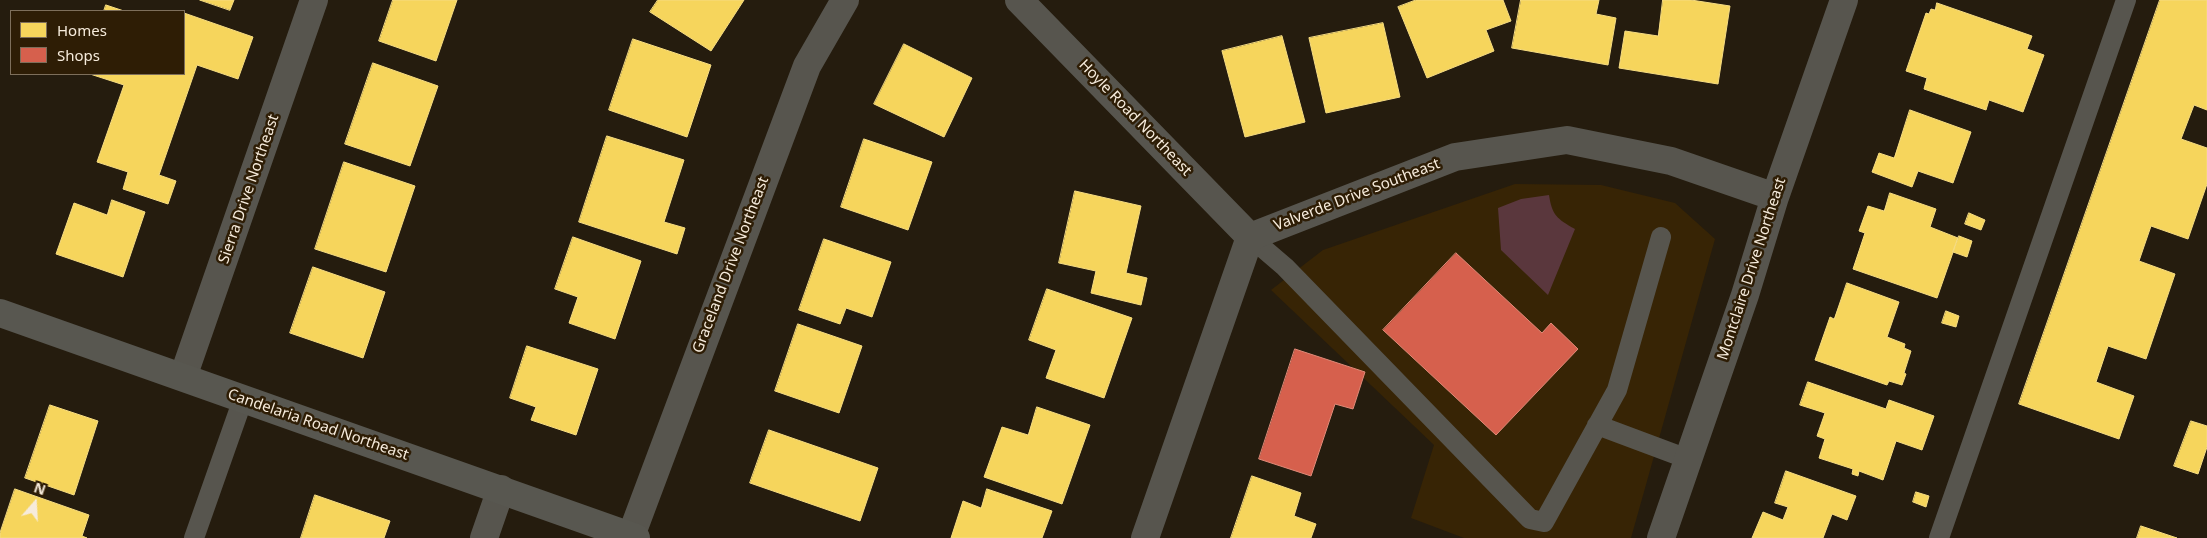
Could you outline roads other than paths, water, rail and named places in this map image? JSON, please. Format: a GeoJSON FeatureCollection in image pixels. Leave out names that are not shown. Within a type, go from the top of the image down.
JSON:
{"type":"FeatureCollection","features":[{"type":"Feature","properties":{"kind":"main road","name":"Candelaria Road Northeast"},"geometry":{"type":"LineString","coordinates":[[1,317],[183,378],[634,537]]}},
{"type":"Feature","properties":{"kind":"street","name":"Sierra Drive Northeast"},"geometry":{"type":"LineString","coordinates":[[183,378],[314,0]]}},
{"type":"Feature","properties":{"kind":"street","name":"Graceland Drive Northeast"},"geometry":{"type":"LineString","coordinates":[[634,537],[806,66],[845,0]]}},
{"type":"Feature","properties":{"kind":"street","name":"Hoyle Road Northeast"},"geometry":{"type":"LineString","coordinates":[[1019,0],[1250,237]]}},
{"type":"Feature","properties":{"kind":"street","name":"Montclaire Drive Northeast"},"geometry":{"type":"LineString","coordinates":[[1660,538],[1745,296],[1775,197],[1844,0]]}},
{"type":"Feature","properties":{"kind":"street","name":"Valverde Drive Southeast"},"geometry":{"type":"LineString","coordinates":[[1250,237],[1455,157],[1567,140],[1671,161],[1775,197]]}},
{"type":"Feature","properties":{"kind":"street"},"geometry":{"type":"LineString","coordinates":[[1145,538],[1250,237]]}},
{"type":"Feature","properties":{"kind":"street"},"geometry":{"type":"LineString","coordinates":[[484,538],[501,489]]}},
{"type":"Feature","properties":{"kind":"lane"},"geometry":{"type":"LineString","coordinates":[[1939,538],[2126,0]]}},
{"type":"Feature","properties":{"kind":"lane"},"geometry":{"type":"LineString","coordinates":[[1250,237],[1285,267],[1530,519],[1544,522],[1617,390],[1661,237]]}},
{"type":"Feature","properties":{"kind":"lane"},"geometry":{"type":"LineString","coordinates":[[194,538],[243,399]]}},
{"type":"Feature","properties":{"kind":"lane"},"geometry":{"type":"LineString","coordinates":[[1597,425],[1688,459]]}}]}
